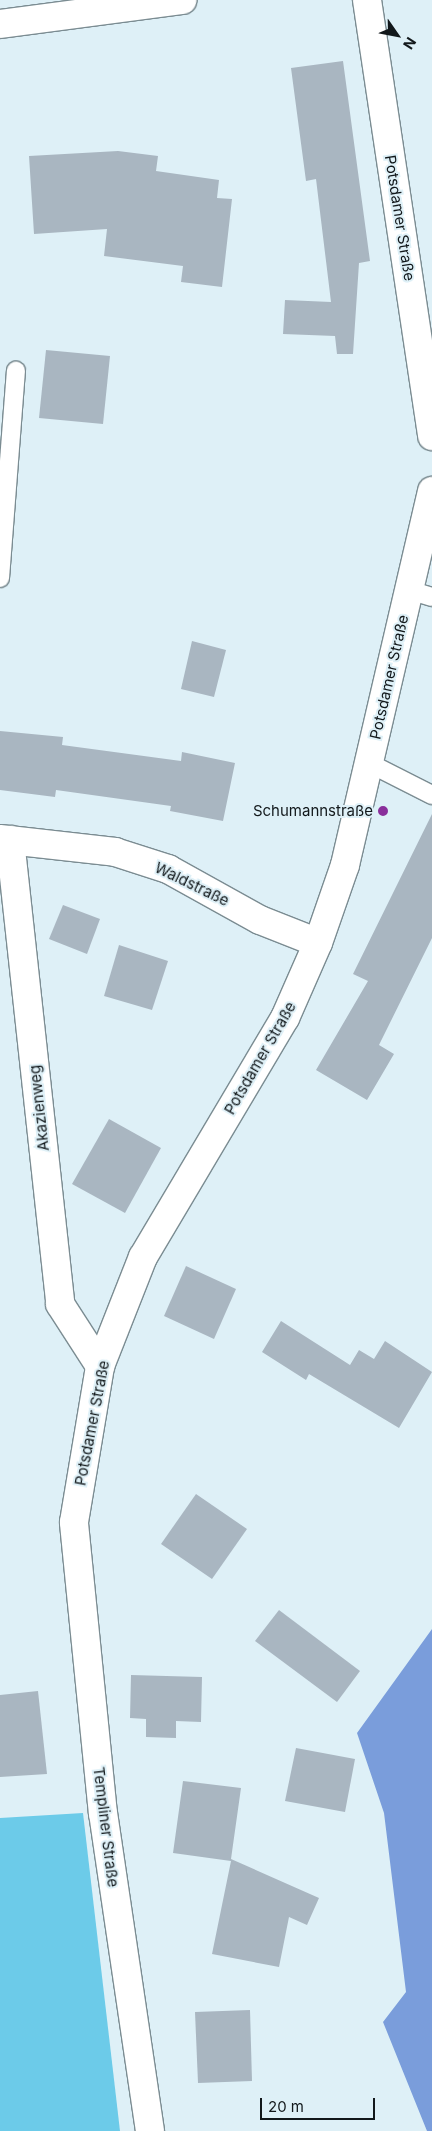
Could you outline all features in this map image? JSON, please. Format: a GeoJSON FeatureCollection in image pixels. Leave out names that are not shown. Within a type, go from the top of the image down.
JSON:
{"type":"FeatureCollection","features":[{"type":"Feature","properties":{"kind":"street"},"geometry":{"type":"LineString","coordinates":[[0,24],[182,0]]}},
{"type":"Feature","properties":{"kind":"street","name":"Potsdamer Straße"},"geometry":{"type":"LineString","coordinates":[[367,0],[432,436]]}},
{"type":"Feature","properties":{"kind":"street","name":"Potsdamer Straße"},"geometry":{"type":"LineString","coordinates":[[74,1522],[100,1366],[143,1257],[285,1018],[318,943],[345,865],[369,763],[420,593],[432,491]]}},
{"type":"Feature","properties":{"kind":"street","name":"Waldstraße"},"geometry":{"type":"LineString","coordinates":[[5,839],[115,852],[168,870],[260,920],[318,943]]}},
{"type":"Feature","properties":{"kind":"street","name":"Akazienweg"},"geometry":{"type":"LineString","coordinates":[[5,839],[60,1304],[100,1366]]}},
{"type":"Feature","properties":{"kind":"street","name":"Templiner Straße"},"geometry":{"type":"LineString","coordinates":[[74,1522],[103,1814],[150,2131]]}},
{"type":"Feature","properties":{"kind":"lane"},"geometry":{"type":"LineString","coordinates":[[0,578],[16,371]]}},
{"type":"Feature","properties":{"kind":"lane"},"geometry":{"type":"LineString","coordinates":[[369,763],[432,795]]}},
{"type":"Feature","properties":{"kind":"shaded area"},"geometry":{"type":"Polygon","coordinates":[[[432,1629],[432,2131],[427,2131],[383,2022],[406,1992],[384,1813],[357,1733],[432,1629]]]}},
{"type":"Feature","properties":{"kind":"shaded area"},"geometry":{"type":"Polygon","coordinates":[[[83,1813],[120,2131],[0,2131],[0,1818],[83,1813]]]}},
{"type":"Feature","properties":{"kind":"building"},"geometry":{"type":"Polygon","coordinates":[[[343,61],[370,261],[359,263],[353,354],[337,354],[335,336],[283,334],[285,300],[331,302],[316,179],[306,181],[291,68],[343,61]]]}},
{"type":"Feature","properties":{"kind":"building"},"geometry":{"type":"Polygon","coordinates":[[[118,151],[158,156],[156,171],[219,180],[217,198],[232,199],[222,287],[181,282],[183,266],[104,256],[107,229],[34,234],[29,156],[118,151]]]}},
{"type":"Feature","properties":{"kind":"building"},"geometry":{"type":"Polygon","coordinates":[[[46,350],[110,356],[103,424],[39,418],[46,350]]]}},
{"type":"Feature","properties":{"kind":"building"},"geometry":{"type":"Polygon","coordinates":[[[192,641],[226,650],[214,697],[181,689],[192,641]]]}},
{"type":"Feature","properties":{"kind":"building"},"geometry":{"type":"Polygon","coordinates":[[[0,731],[63,737],[62,745],[181,761],[182,752],[235,763],[223,821],[170,811],[171,806],[56,790],[55,797],[0,790],[0,731]]]}},
{"type":"Feature","properties":{"kind":"building"},"geometry":{"type":"Polygon","coordinates":[[[432,814],[432,938],[379,1045],[394,1054],[367,1100],[316,1070],[368,981],[353,974],[432,814]]]}},
{"type":"Feature","properties":{"kind":"building"},"geometry":{"type":"Polygon","coordinates":[[[63,905],[100,919],[87,954],[49,939],[63,905]]]}},
{"type":"Feature","properties":{"kind":"building"},"geometry":{"type":"Polygon","coordinates":[[[119,945],[168,961],[152,1010],[104,996],[119,945]]]}},
{"type":"Feature","properties":{"kind":"building"},"geometry":{"type":"Polygon","coordinates":[[[109,1119],[161,1148],[125,1213],[72,1184],[109,1119]]]}},
{"type":"Feature","properties":{"kind":"building"},"geometry":{"type":"Polygon","coordinates":[[[186,1266],[236,1289],[214,1339],[164,1316],[186,1266]]]}},
{"type":"Feature","properties":{"kind":"building"},"geometry":{"type":"Polygon","coordinates":[[[281,1321],[350,1365],[359,1350],[374,1359],[385,1341],[432,1372],[399,1428],[309,1374],[306,1380],[262,1352],[281,1321]]]}},
{"type":"Feature","properties":{"kind":"building"},"geometry":{"type":"Polygon","coordinates":[[[196,1494],[247,1529],[212,1579],[161,1544],[196,1494]]]}},
{"type":"Feature","properties":{"kind":"building"},"geometry":{"type":"Polygon","coordinates":[[[279,1610],[360,1671],[337,1702],[255,1641],[279,1610]]]}},
{"type":"Feature","properties":{"kind":"building"},"geometry":{"type":"Polygon","coordinates":[[[131,1675],[202,1677],[201,1722],[176,1721],[176,1738],[146,1737],[146,1719],[130,1718],[131,1675]]]}},
{"type":"Feature","properties":{"kind":"building"},"geometry":{"type":"Polygon","coordinates":[[[38,1691],[47,1774],[0,1777],[0,1695],[38,1691]]]}},
{"type":"Feature","properties":{"kind":"building"},"geometry":{"type":"Polygon","coordinates":[[[296,1748],[355,1759],[345,1812],[285,1801],[296,1748]]]}},
{"type":"Feature","properties":{"kind":"building"},"geometry":{"type":"Polygon","coordinates":[[[183,1781],[241,1788],[231,1859],[319,1898],[307,1925],[289,1917],[279,1967],[212,1954],[231,1861],[173,1853],[183,1781]]]}},
{"type":"Feature","properties":{"kind":"building"},"geometry":{"type":"Polygon","coordinates":[[[250,2010],[252,2081],[198,2083],[195,2012],[250,2010]]]}},
{"type":"Feature","properties":{"kind":"place","name":"Schumannstraße"},"geometry":{"type":"Point","coordinates":[383,811]}}]}
